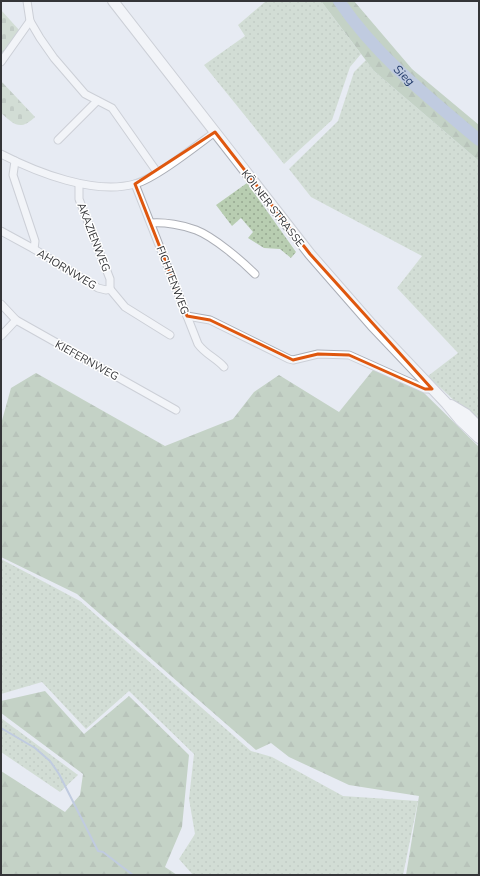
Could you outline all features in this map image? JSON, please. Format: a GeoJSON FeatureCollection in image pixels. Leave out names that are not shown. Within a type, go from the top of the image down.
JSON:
{"type":"FeatureCollection","features":[{"type":"Feature","properties":{"kind":"main road","name":"KÖLNER STRASSE"},"geometry":{"type":"LineString","coordinates":[[113,1],[310,254],[372,325],[446,403]]}},
{"type":"Feature","properties":{"kind":"main road"},"geometry":{"type":"LineString","coordinates":[[446,403],[466,414],[479,427]]}},
{"type":"Feature","properties":{"kind":"main road"},"geometry":{"type":"LineString","coordinates":[[446,403],[457,417],[479,438]]}},
{"type":"Feature","properties":{"kind":"street"},"geometry":{"type":"LineString","coordinates":[[27,1],[30,21],[54,58],[85,94],[97,101],[107,104],[112,108],[157,172]]}},
{"type":"Feature","properties":{"kind":"street"},"geometry":{"type":"LineString","coordinates":[[1,62],[30,21]]}},
{"type":"Feature","properties":{"kind":"street"},"geometry":{"type":"LineString","coordinates":[[58,140],[97,101]]}},
{"type":"Feature","properties":{"kind":"street"},"geometry":{"type":"LineString","coordinates":[[1,154],[15,161],[79,184],[108,186],[135,184],[157,172],[215,132]]}},
{"type":"Feature","properties":{"kind":"street"},"geometry":{"type":"LineString","coordinates":[[15,161],[13,175],[35,241],[34,249]]}},
{"type":"Feature","properties":{"kind":"street","name":"AKAZIENWEG"},"geometry":{"type":"LineString","coordinates":[[79,184],[79,199],[110,279],[110,289]]}},
{"type":"Feature","properties":{"kind":"street","name":"FICHTENWEG"},"geometry":{"type":"LineString","coordinates":[[135,184],[202,350],[224,367]]}},
{"type":"Feature","properties":{"kind":"street"},"geometry":{"type":"LineString","coordinates":[[151,223],[176,225],[200,232],[256,274]]}},
{"type":"Feature","properties":{"kind":"street","name":"AHORNWEG"},"geometry":{"type":"LineString","coordinates":[[1,231],[98,288],[106,290],[110,289],[125,307],[170,335]]}},
{"type":"Feature","properties":{"kind":"street","name":"KIEFERNWEG"},"geometry":{"type":"LineString","coordinates":[[1,304],[16,320],[176,410]]}},
{"type":"Feature","properties":{"kind":"street"},"geometry":{"type":"LineString","coordinates":[[187,316],[210,320],[293,360],[318,354],[349,355],[425,389],[432,389]]}},
{"type":"Feature","properties":{"kind":"street"},"geometry":{"type":"LineString","coordinates":[[1,336],[16,320]]}},
{"type":"Feature","properties":{"kind":"highlighted area"},"geometry":{"type":"Polygon","coordinates":[[[215,132],[310,254],[432,389],[425,389],[349,355],[318,354],[293,360],[210,320],[187,316],[135,184],[215,132]]]}},
{"type":"Feature","properties":{"kind":"green space"},"geometry":{"type":"Polygon","coordinates":[[[266,1],[321,1],[361,54],[350,67],[332,120],[284,164],[204,65],[245,36],[238,25],[266,1]]]}},
{"type":"Feature","properties":{"kind":"green space"},"geometry":{"type":"Polygon","coordinates":[[[321,1],[354,1],[412,69],[479,125],[479,161],[374,71],[321,1]]]}},
{"type":"Feature","properties":{"kind":"green space"},"geometry":{"type":"Polygon","coordinates":[[[1,10],[20,31],[1,56],[1,10]]]}},
{"type":"Feature","properties":{"kind":"green space"},"geometry":{"type":"Polygon","coordinates":[[[366,60],[374,71],[479,161],[479,424],[428,376],[458,353],[397,288],[422,256],[311,197],[289,169],[338,121],[354,72],[366,60]]]}},
{"type":"Feature","properties":{"kind":"green space"},"geometry":{"type":"Polygon","coordinates":[[[1,81],[35,117],[25,124],[18,125],[10,121],[1,113],[1,81]]]}},
{"type":"Feature","properties":{"kind":"green space"},"geometry":{"type":"Polygon","coordinates":[[[247,183],[296,252],[291,258],[280,249],[264,248],[248,238],[253,232],[241,218],[232,226],[216,205],[247,183]]]}},
{"type":"Feature","properties":{"kind":"green space"},"geometry":{"type":"Polygon","coordinates":[[[373,370],[420,389],[479,447],[479,875],[406,875],[419,796],[349,785],[289,757],[271,743],[256,750],[77,594],[1,557],[1,424],[11,388],[36,373],[165,446],[233,419],[254,392],[279,375],[339,412],[373,370]]]}},
{"type":"Feature","properties":{"kind":"green space"},"geometry":{"type":"Polygon","coordinates":[[[1,559],[80,601],[251,751],[272,757],[343,796],[418,801],[403,875],[193,875],[179,859],[195,834],[189,799],[194,754],[129,691],[86,729],[42,682],[1,694],[1,559]]]}},
{"type":"Feature","properties":{"kind":"green space"},"geometry":{"type":"Polygon","coordinates":[[[45,691],[84,734],[129,696],[189,755],[182,827],[165,867],[177,875],[1,875],[1,771],[65,812],[80,795],[83,774],[1,713],[1,701],[45,691]]]}},
{"type":"Feature","properties":{"kind":"green space"},"geometry":{"type":"Polygon","coordinates":[[[1,718],[78,775],[60,792],[1,752],[1,718]]]}},
{"type":"Feature","properties":{"kind":"waterway","name":"Sieg"},"geometry":{"type":"LineString","coordinates":[[339,1],[369,40],[386,58],[422,92],[479,140]]}},
{"type":"Feature","properties":{"kind":"waterway"},"geometry":{"type":"LineString","coordinates":[[1,728],[35,748],[50,761],[59,774],[98,851],[103,852],[133,875]]}}]}
